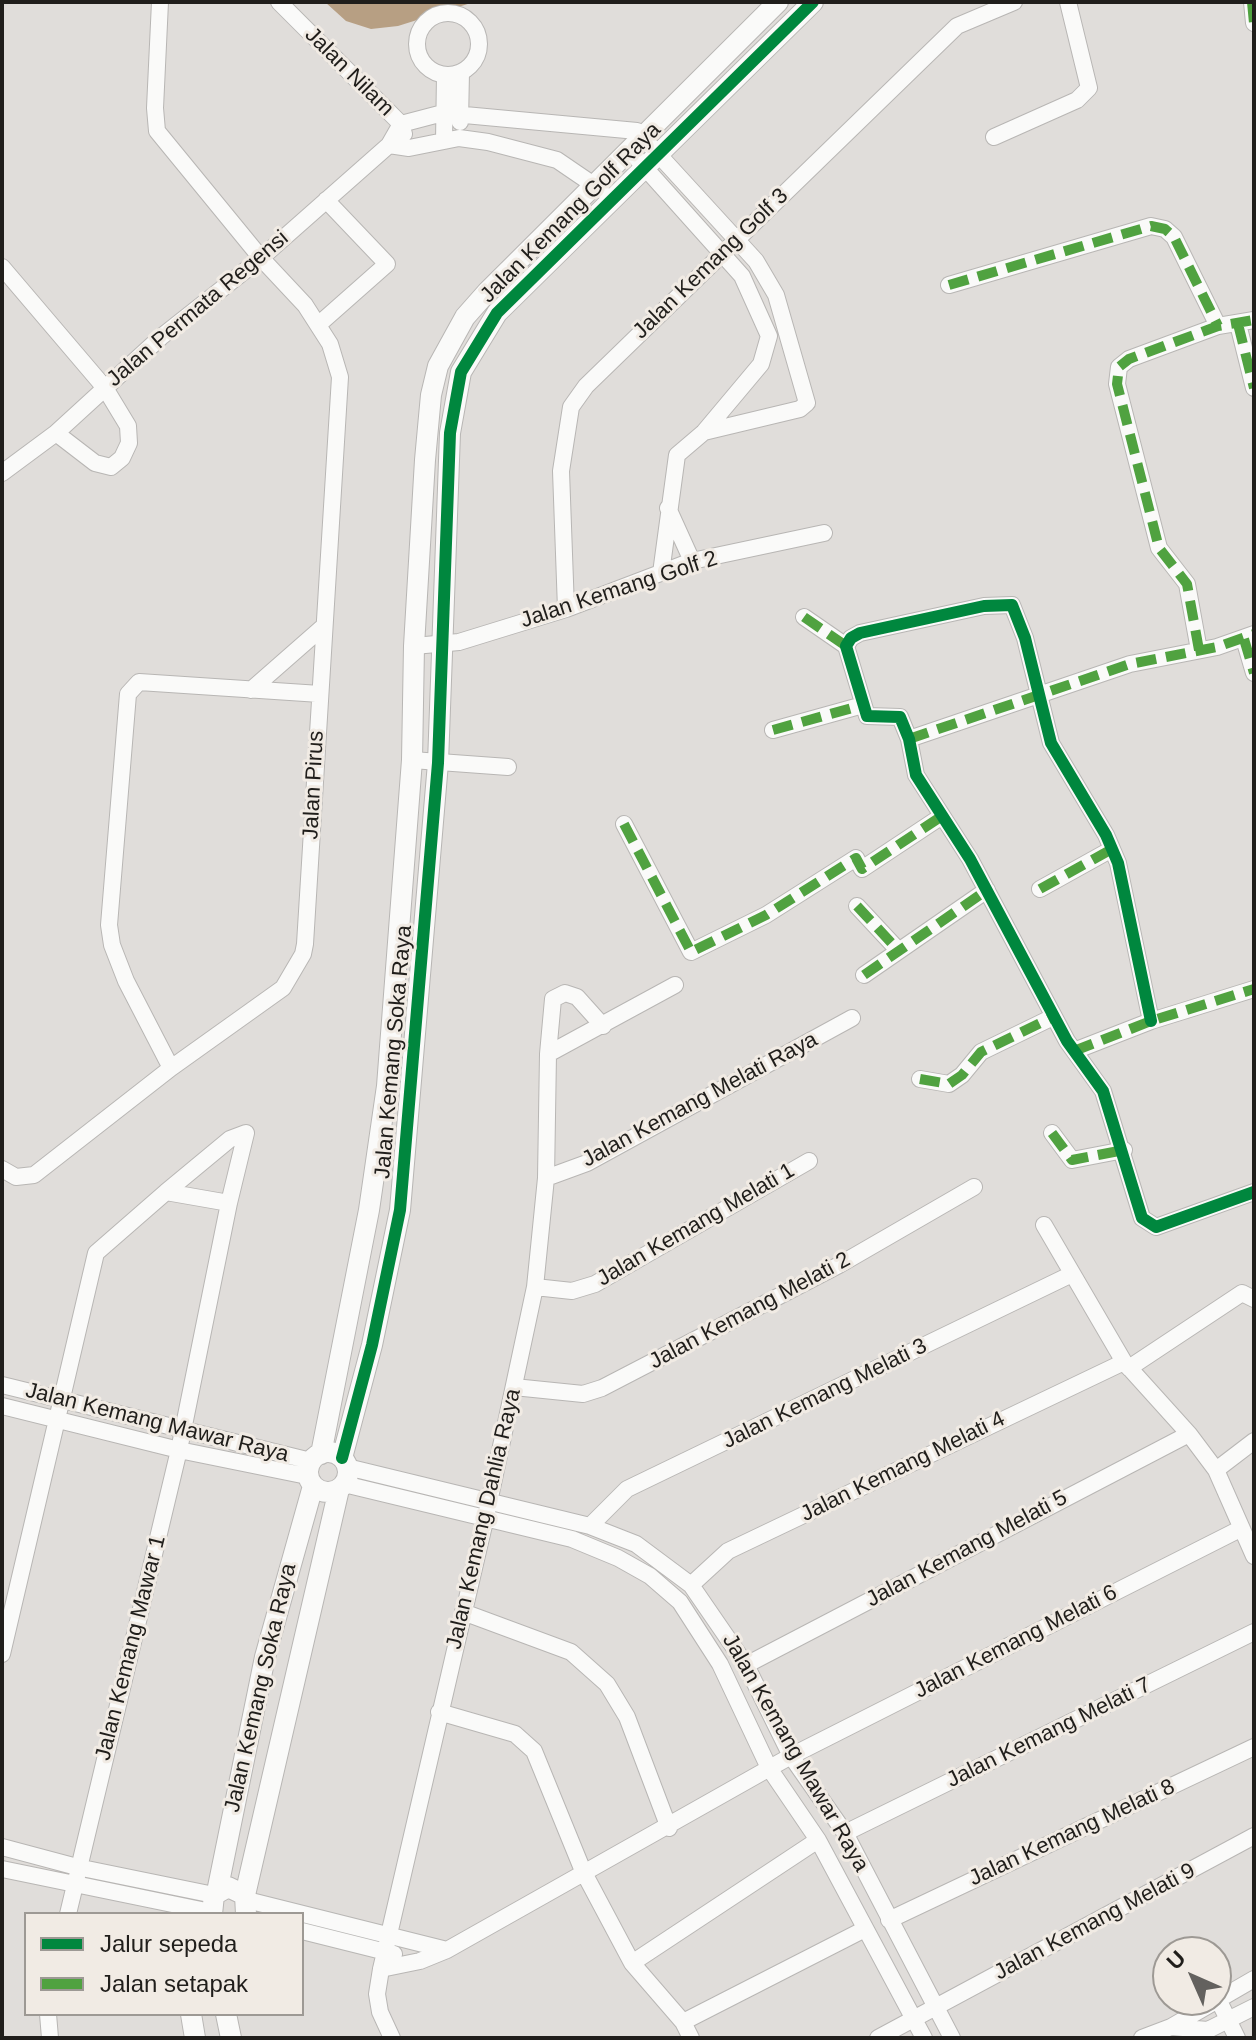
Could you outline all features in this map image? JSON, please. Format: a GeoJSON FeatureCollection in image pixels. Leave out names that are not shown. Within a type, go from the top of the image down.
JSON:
{"type":"FeatureCollection","features":[{"type":"Feature","properties":{"kind":"street","name":"Jalan Pirus"},"geometry":{"type":"LineString","coordinates":[[2,1169],[16,1177],[34,1175],[171,1068],[283,988],[303,954],[340,377],[330,344],[305,305],[261,258],[157,131],[155,108],[160,2]]}},
{"type":"Feature","properties":{"kind":"street","name":"Jalan Nilam"},"geometry":{"type":"LineString","coordinates":[[279,2],[401,124],[409,148]]}},
{"type":"Feature","properties":{"kind":"street","name":"Jalan Kemang Golf Raya"},"geometry":{"type":"LineString","coordinates":[[414,646],[431,395],[438,366],[465,317],[778,2]]}},
{"type":"Feature","properties":{"kind":"street","name":"Jalan Kemang Golf Raya"},"geometry":{"type":"LineString","coordinates":[[443,644],[450,433],[461,372],[497,313],[813,2]]}},
{"type":"Feature","properties":{"kind":"street","name":"Jalan Kemang Golf 3"},"geometry":{"type":"LineString","coordinates":[[566,609],[561,471],[571,407],[586,386],[957,26],[1014,2]]}},
{"type":"Feature","properties":{"kind":"street"},"geometry":{"type":"LineString","coordinates":[[994,137],[1077,100],[1089,88],[1068,2]]}},
{"type":"Feature","properties":{"kind":"street"},"geometry":{"type":"LineString","coordinates":[[1252,2],[1254,23]]}},
{"type":"Feature","properties":{"kind":"street"},"geometry":{"type":"LineString","coordinates":[[446,8],[470,22],[478,38],[476,57],[453,73],[427,67],[418,50],[418,40],[426,23],[446,8]]}},
{"type":"Feature","properties":{"kind":"street"},"geometry":{"type":"LineString","coordinates":[[451,140],[453,73]]}},
{"type":"Feature","properties":{"kind":"street"},"geometry":{"type":"LineString","coordinates":[[401,124],[452,114],[631,129],[644,168],[723,253],[753,293],[769,336],[767,350],[761,364],[704,432],[677,455],[667,507],[661,573]]}},
{"type":"Feature","properties":{"kind":"street","name":"Jalan Permata Regensi"},"geometry":{"type":"LineString","coordinates":[[6,466],[56,433],[161,337],[261,258],[389,145],[401,124]]}},
{"type":"Feature","properties":{"kind":"street"},"geometry":{"type":"LineString","coordinates":[[389,145],[409,148],[451,140],[542,155],[595,184],[612,199]]}},
{"type":"Feature","properties":{"kind":"street"},"geometry":{"type":"LineString","coordinates":[[637,143],[658,152],[738,239],[768,279],[807,395],[804,406],[704,432]]}},
{"type":"Feature","properties":{"kind":"street"},"geometry":{"type":"LineString","coordinates":[[318,325],[387,264],[326,200]]}},
{"type":"Feature","properties":{"kind":"street"},"geometry":{"type":"LineString","coordinates":[[949,285],[1151,226],[1165,229],[1174,237],[1218,326]]}},
{"type":"Feature","properties":{"kind":"street"},"geometry":{"type":"LineString","coordinates":[[528,251],[543,268]]}},
{"type":"Feature","properties":{"kind":"street"},"geometry":{"type":"LineString","coordinates":[[2,267],[105,388],[128,426],[129,443],[122,458],[111,467],[95,463],[56,433]]}},
{"type":"Feature","properties":{"kind":"street"},"geometry":{"type":"LineString","coordinates":[[1199,650],[1187,584],[1159,548],[1117,384],[1119,367],[1129,359],[1218,326],[1246,322],[1254,388]]}},
{"type":"Feature","properties":{"kind":"street"},"geometry":{"type":"LineString","coordinates":[[767,350],[791,345]]}},
{"type":"Feature","properties":{"kind":"street"},"geometry":{"type":"LineString","coordinates":[[667,507],[692,561]]}},
{"type":"Feature","properties":{"kind":"street","name":"Jalan Kemang Golf 2"},"geometry":{"type":"LineString","coordinates":[[414,646],[443,644],[566,609],[692,561],[824,533]]}},
{"type":"Feature","properties":{"kind":"street"},"geometry":{"type":"LineString","coordinates":[[846,646],[860,633],[1007,603],[1014,608],[1025,638],[1051,743],[1118,863],[1151,1021]]}},
{"type":"Feature","properties":{"kind":"street"},"geometry":{"type":"LineString","coordinates":[[804,617],[846,646],[867,716],[900,717],[909,739],[916,775],[987,890],[1053,1017],[1103,1091],[1124,1150],[1139,1209],[1149,1226],[1156,1227],[1254,1192]]}},
{"type":"Feature","properties":{"kind":"street"},"geometry":{"type":"LineString","coordinates":[[251,690],[324,626]]}},
{"type":"Feature","properties":{"kind":"street"},"geometry":{"type":"LineString","coordinates":[[909,739],[1039,698],[1130,664],[1249,637],[1254,673]]}},
{"type":"Feature","properties":{"kind":"street","name":"Jalan Kemang Soka Raya"},"geometry":{"type":"LineString","coordinates":[[246,1903],[400,1210],[438,763],[443,644]]}},
{"type":"Feature","properties":{"kind":"street","name":"Jalan Kemang Soka Raya"},"geometry":{"type":"LineString","coordinates":[[214,1903],[265,1657],[313,1469],[369,1210],[387,1086],[412,760],[414,646]]}},
{"type":"Feature","properties":{"kind":"street"},"geometry":{"type":"LineString","coordinates":[[171,1068],[126,981],[112,945],[109,925],[128,694],[139,682],[320,694]]}},
{"type":"Feature","properties":{"kind":"street"},"geometry":{"type":"LineString","coordinates":[[773,730],[863,705]]}},
{"type":"Feature","properties":{"kind":"street"},"geometry":{"type":"LineString","coordinates":[[412,760],[508,767]]}},
{"type":"Feature","properties":{"kind":"street"},"geometry":{"type":"LineString","coordinates":[[624,824],[691,952],[766,915],[856,858],[862,869],[942,816]]}},
{"type":"Feature","properties":{"kind":"street"},"geometry":{"type":"LineString","coordinates":[[1040,889],[1112,849]]}},
{"type":"Feature","properties":{"kind":"street"},"geometry":{"type":"LineString","coordinates":[[864,975],[987,890]]}},
{"type":"Feature","properties":{"kind":"street"},"geometry":{"type":"LineString","coordinates":[[857,906],[899,951]]}},
{"type":"Feature","properties":{"kind":"street"},"geometry":{"type":"LineString","coordinates":[[548,1054],[675,985]]}},
{"type":"Feature","properties":{"kind":"street"},"geometry":{"type":"LineString","coordinates":[[1074,1051],[1151,1021],[1254,989]]}},
{"type":"Feature","properties":{"kind":"street","name":"Jalan Kemang Dahlia Raya"},"geometry":{"type":"LineString","coordinates":[[392,2038],[379,2003],[384,1960],[485,1521],[535,1287],[546,1178],[551,1006],[557,994],[577,997],[603,1026]]}},
{"type":"Feature","properties":{"kind":"street"},"geometry":{"type":"LineString","coordinates":[[920,1079],[949,1084],[962,1075],[981,1052],[1053,1017]]}},
{"type":"Feature","properties":{"kind":"street","name":"Jalan Kemang Melati Raya"},"geometry":{"type":"LineString","coordinates":[[546,1178],[587,1163],[852,1018]]}},
{"type":"Feature","properties":{"kind":"street","name":"Jalan Kemang Mawar 1"},"geometry":{"type":"LineString","coordinates":[[68,1912],[179,1450],[246,1133],[230,1139],[166,1192]]}},
{"type":"Feature","properties":{"kind":"street"},"geometry":{"type":"LineString","coordinates":[[1052,1133],[1072,1160],[1124,1150]]}},
{"type":"Feature","properties":{"kind":"street","name":"Jalan Kemang Melati 1"},"geometry":{"type":"LineString","coordinates":[[535,1287],[572,1291],[595,1284],[809,1161]]}},
{"type":"Feature","properties":{"kind":"street","name":"Jalan Kemang Melati 2"},"geometry":{"type":"LineString","coordinates":[[514,1387],[583,1394],[602,1388],[839,1265],[974,1187]]}},
{"type":"Feature","properties":{"kind":"street"},"geometry":{"type":"LineString","coordinates":[[2,1654],[96,1253],[166,1192],[229,1203]]}},
{"type":"Feature","properties":{"kind":"street"},"geometry":{"type":"LineString","coordinates":[[1044,1225],[1070,1275],[1126,1365],[1189,1434],[1216,1470],[1254,1556]]}},
{"type":"Feature","properties":{"kind":"street","name":"Jalan Kemang Melati 3"},"geometry":{"type":"LineString","coordinates":[[590,1526],[627,1489],[1070,1275]]}},
{"type":"Feature","properties":{"kind":"street","name":"Jalan Kemang Melati 4"},"geometry":{"type":"LineString","coordinates":[[691,1585],[728,1551],[1126,1365],[1242,1293],[1254,1299]]}},
{"type":"Feature","properties":{"kind":"street","name":"Jalan Kemang Mawar Raya"},"geometry":{"type":"LineString","coordinates":[[2,1385],[183,1429],[313,1469]]}},
{"type":"Feature","properties":{"kind":"street","name":"Jalan Kemang Mawar Raya"},"geometry":{"type":"LineString","coordinates":[[2,1406],[179,1450],[313,1469]]}},
{"type":"Feature","properties":{"kind":"street","name":"Jalan Kemang Melati 5"},"geometry":{"type":"LineString","coordinates":[[746,1665],[1189,1434]]}},
{"type":"Feature","properties":{"kind":"street"},"geometry":{"type":"LineString","coordinates":[[1216,1470],[1254,1441]]}},
{"type":"Feature","properties":{"kind":"street"},"geometry":{"type":"LineString","coordinates":[[332,1453],[343,1475],[321,1491],[313,1469],[332,1453]]}},
{"type":"Feature","properties":{"kind":"street","name":"Jalan Kemang Mawar Raya"},"geometry":{"type":"LineString","coordinates":[[343,1475],[489,1502],[590,1526],[636,1544],[691,1585],[746,1665],[791,1756],[845,1833],[952,2038]]}},
{"type":"Feature","properties":{"kind":"street","name":"Jalan Kemang Mawar Raya"},"geometry":{"type":"LineString","coordinates":[[343,1475],[485,1521],[572,1539],[618,1558],[650,1576],[680,1602],[720,1664],[769,1768],[818,1840],[924,2038]]}},
{"type":"Feature","properties":{"kind":"street","name":"Jalan Kemang Melati 6"},"geometry":{"type":"LineString","coordinates":[[384,1960],[420,1961],[447,1950],[583,1871],[669,1828],[791,1756],[1240,1529]]}},
{"type":"Feature","properties":{"kind":"street"},"geometry":{"type":"LineString","coordinates":[[463,1612],[571,1652],[607,1684],[627,1717],[669,1828]]}},
{"type":"Feature","properties":{"kind":"street","name":"Jalan Kemang Melati 7"},"geometry":{"type":"LineString","coordinates":[[845,1833],[1254,1632]]}},
{"type":"Feature","properties":{"kind":"street"},"geometry":{"type":"LineString","coordinates":[[439,1712],[515,1734],[534,1751],[583,1871],[632,1963],[687,2030],[865,1929]]}},
{"type":"Feature","properties":{"kind":"street","name":"Jalan Kemang Melati 8"},"geometry":{"type":"LineString","coordinates":[[889,1920],[1254,1747]]}},
{"type":"Feature","properties":{"kind":"street","name":"Jalan Kemang Melati 9"},"geometry":{"type":"LineString","coordinates":[[878,2038],[1254,1836]]}},
{"type":"Feature","properties":{"kind":"street"},"geometry":{"type":"LineString","coordinates":[[632,1963],[818,1840]]}},
{"type":"Feature","properties":{"kind":"street"},"geometry":{"type":"LineString","coordinates":[[2,1847],[214,1903]]}},
{"type":"Feature","properties":{"kind":"street"},"geometry":{"type":"LineString","coordinates":[[2,1869],[74,1885],[214,1903],[235,1888],[246,1903],[290,1912]]}},
{"type":"Feature","properties":{"kind":"street"},"geometry":{"type":"LineString","coordinates":[[304,1915],[391,1933],[447,1950]]}},
{"type":"Feature","properties":{"kind":"street"},"geometry":{"type":"LineString","coordinates":[[304,1932],[384,1960]]}},
{"type":"Feature","properties":{"kind":"street"},"geometry":{"type":"LineString","coordinates":[[1232,1991],[1254,1979]]}},
{"type":"Feature","properties":{"kind":"street"},"geometry":{"type":"LineString","coordinates":[[1171,2027],[1210,2034],[1254,2007]]}},
{"type":"Feature","properties":{"kind":"street"},"geometry":{"type":"LineString","coordinates":[[48,2016],[50,2038]]}},
{"type":"Feature","properties":{"kind":"street"},"geometry":{"type":"LineString","coordinates":[[191,2016],[195,2038]]}},
{"type":"Feature","properties":{"kind":"street"},"geometry":{"type":"LineString","coordinates":[[226,2016],[231,2038]]}},
{"type":"Feature","properties":{"kind":"street"},"geometry":{"type":"LineString","coordinates":[[1142,2038],[1171,2027],[1188,2016]]}},
{"type":"Feature","properties":{"kind":"street"},"geometry":{"type":"LineString","coordinates":[[1225,2016],[1237,2038]]}},
{"type":"Feature","properties":{"kind":"shaded area"},"geometry":{"type":"Polygon","coordinates":[[[325,2],[474,2],[398,26],[371,29],[346,21],[325,2]]]}},
{"type":"Feature","properties":{"kind":"marked path"},"geometry":{"type":"LineString","coordinates":[[1252,2],[1254,23]]}},
{"type":"Feature","properties":{"kind":"marked path"},"geometry":{"type":"LineString","coordinates":[[949,285],[1151,226],[1165,229],[1174,237],[1218,326]]}},
{"type":"Feature","properties":{"kind":"marked path"},"geometry":{"type":"LineString","coordinates":[[1199,650],[1187,584],[1159,548],[1117,384],[1119,367],[1129,359],[1218,326],[1254,320]]}},
{"type":"Feature","properties":{"kind":"marked path"},"geometry":{"type":"LineString","coordinates":[[1238,324],[1254,388]]}},
{"type":"Feature","properties":{"kind":"marked path"},"geometry":{"type":"LineString","coordinates":[[804,617],[846,646]]}},
{"type":"Feature","properties":{"kind":"marked path"},"geometry":{"type":"LineString","coordinates":[[909,739],[1130,664],[1217,647],[1254,634]]}},
{"type":"Feature","properties":{"kind":"marked path"},"geometry":{"type":"LineString","coordinates":[[1244,639],[1254,673]]}},
{"type":"Feature","properties":{"kind":"marked path"},"geometry":{"type":"LineString","coordinates":[[773,730],[863,705]]}},
{"type":"Feature","properties":{"kind":"marked path"},"geometry":{"type":"LineString","coordinates":[[624,824],[691,952],[766,915],[856,858],[862,869],[942,816]]}},
{"type":"Feature","properties":{"kind":"marked path"},"geometry":{"type":"LineString","coordinates":[[1040,889],[1112,849]]}},
{"type":"Feature","properties":{"kind":"marked path"},"geometry":{"type":"LineString","coordinates":[[864,975],[987,890]]}},
{"type":"Feature","properties":{"kind":"marked path"},"geometry":{"type":"LineString","coordinates":[[857,906],[899,951]]}},
{"type":"Feature","properties":{"kind":"marked path"},"geometry":{"type":"LineString","coordinates":[[1074,1051],[1151,1021],[1254,989]]}},
{"type":"Feature","properties":{"kind":"marked path"},"geometry":{"type":"LineString","coordinates":[[920,1079],[949,1084],[962,1075],[981,1052],[1053,1017]]}},
{"type":"Feature","properties":{"kind":"marked path"},"geometry":{"type":"LineString","coordinates":[[1052,1133],[1072,1160],[1124,1150]]}},
{"type":"Feature","properties":{"kind":"cycle path"},"geometry":{"type":"LineString","coordinates":[[342,1458],[372,1345],[400,1210],[438,763],[450,433],[461,372],[497,313],[813,2]]}},
{"type":"Feature","properties":{"kind":"cycle path"},"geometry":{"type":"LineString","coordinates":[[1151,1021],[1118,863],[1106,835],[1051,743],[1025,638],[1012,605],[984,606],[860,633],[851,638],[846,646],[867,716],[900,717],[909,739],[916,775],[970,859],[1067,1041],[1103,1091],[1142,1218],[1156,1227],[1254,1192]]}}]}
